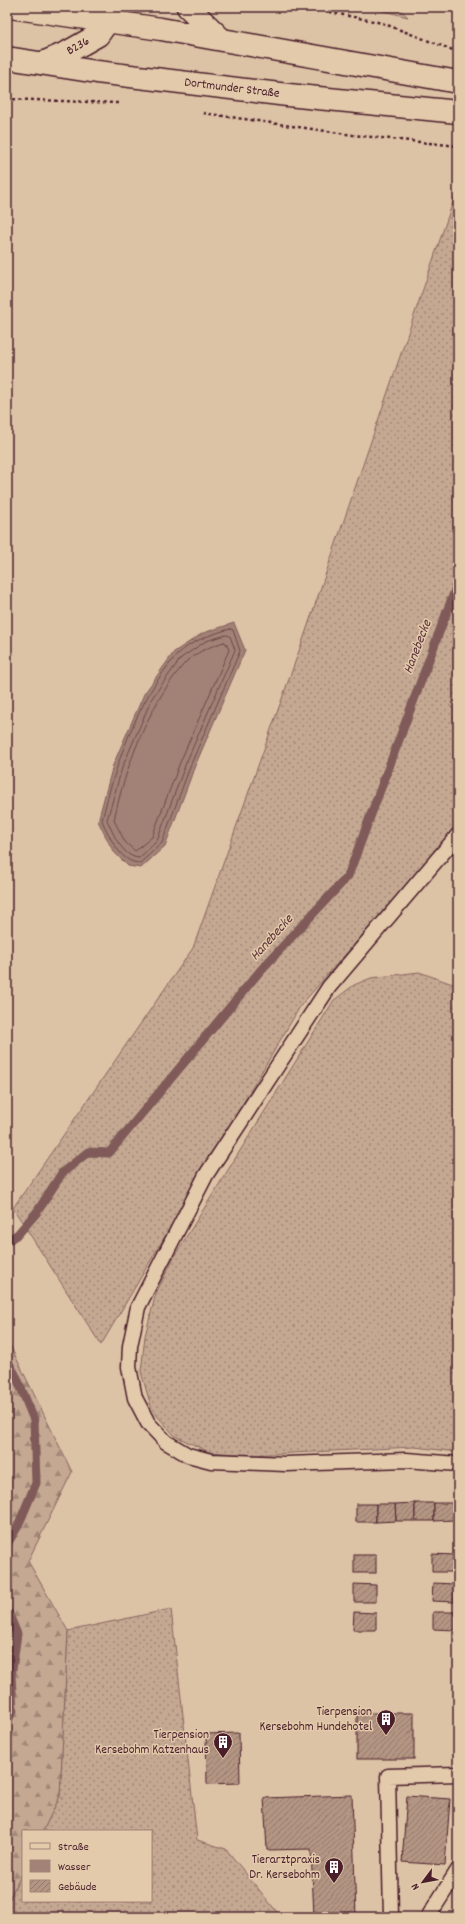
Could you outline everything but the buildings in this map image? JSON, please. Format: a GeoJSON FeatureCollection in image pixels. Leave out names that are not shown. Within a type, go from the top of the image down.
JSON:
{"type":"FeatureCollection","features":[{"type":"Feature","properties":{"kind":"main road"},"geometry":{"type":"LineString","coordinates":[[10,7],[108,14],[221,39],[458,82]]}},
{"type":"Feature","properties":{"kind":"main road"},"geometry":{"type":"LineString","coordinates":[[188,7],[221,39]]}},
{"type":"Feature","properties":{"kind":"main road"},"geometry":{"type":"LineString","coordinates":[[68,11],[74,38],[97,72]]}},
{"type":"Feature","properties":{"kind":"main road","name":"B236"},"geometry":{"type":"LineString","coordinates":[[43,63],[98,35],[108,14]]}},
{"type":"Feature","properties":{"kind":"main road","name":"Dortmunder Straße"},"geometry":{"type":"LineString","coordinates":[[7,58],[97,72],[458,112]]}},
{"type":"Feature","properties":{"kind":"lane"},"geometry":{"type":"LineString","coordinates":[[458,835],[329,987],[206,1175],[138,1307],[130,1346],[129,1367],[135,1398],[148,1423],[166,1442],[188,1455],[211,1461],[286,1464],[406,1460],[458,1464]]}},
{"type":"Feature","properties":{"kind":"lane"},"geometry":{"type":"LineString","coordinates":[[391,1917],[388,1776],[458,1774]]}},
{"type":"Feature","properties":{"kind":"lane"},"geometry":{"type":"LineString","coordinates":[[428,1917],[458,1870]]}},
{"type":"Feature","properties":{"kind":"path"},"geometry":{"type":"LineString","coordinates":[[306,7],[382,23],[458,52]]}},
{"type":"Feature","properties":{"kind":"path"},"geometry":{"type":"LineString","coordinates":[[7,99],[124,103]]}},
{"type":"Feature","properties":{"kind":"path"},"geometry":{"type":"LineString","coordinates":[[200,112],[353,136],[458,146]]}},
{"type":"Feature","properties":{"kind":"green space"},"geometry":{"type":"Polygon","coordinates":[[[367,7],[397,7],[408,17],[367,7]]]}},
{"type":"Feature","properties":{"kind":"green space"},"geometry":{"type":"Polygon","coordinates":[[[458,187],[458,826],[301,1005],[101,1345],[13,1208],[193,948],[304,637],[458,187]]]}},
{"type":"Feature","properties":{"kind":"green space"},"geometry":{"type":"Polygon","coordinates":[[[419,972],[458,986],[458,1452],[414,1447],[251,1455],[209,1452],[175,1436],[152,1410],[141,1372],[145,1336],[156,1293],[175,1255],[334,1000],[354,985],[371,978],[419,972]]]}},
{"type":"Feature","properties":{"kind":"green space"},"geometry":{"type":"Polygon","coordinates":[[[7,1339],[72,1472],[28,1561],[68,1631],[60,1796],[43,1830],[22,1830],[22,1873],[7,1903],[7,1339]]]}},
{"type":"Feature","properties":{"kind":"green space"},"geometry":{"type":"Polygon","coordinates":[[[171,1609],[197,1840],[226,1849],[281,1917],[7,1917],[7,1903],[22,1873],[22,1902],[152,1902],[152,1830],[43,1830],[60,1796],[68,1631],[171,1609]]]}},
{"type":"Feature","properties":{"kind":"water"},"geometry":{"type":"Polygon","coordinates":[[[234,623],[245,650],[195,766],[165,846],[141,868],[128,866],[113,851],[98,821],[113,765],[144,694],[174,652],[203,633],[234,623]]]}},
{"type":"Feature","properties":{"kind":"waterway","name":"Hanebecke"},"geometry":{"type":"LineString","coordinates":[[7,1241],[18,1234],[37,1212],[62,1173],[88,1152],[109,1153],[260,971],[348,876],[458,582]]}},
{"type":"Feature","properties":{"kind":"waterway","name":"Hanebecke"},"geometry":{"type":"LineString","coordinates":[[7,1360],[17,1378],[34,1420],[36,1483],[18,1526],[7,1544]]}},
{"type":"Feature","properties":{"kind":"waterway","name":"Hanebecke"},"geometry":{"type":"LineString","coordinates":[[7,1610],[17,1634],[11,1676],[13,1711],[7,1721]]}},
{"type":"Feature","properties":{"kind":"place","name":"Tierpension Kersebohm Hundehotel"},"geometry":{"type":"Point","coordinates":[386,1736]}},
{"type":"Feature","properties":{"kind":"place","name":"Tierpension Kersebohm Katzenhaus"},"geometry":{"type":"Point","coordinates":[223,1759]}},
{"type":"Feature","properties":{"kind":"place","name":"Tierarztpraxis Dr. Kersebohm"},"geometry":{"type":"Point","coordinates":[334,1884]}}]}
